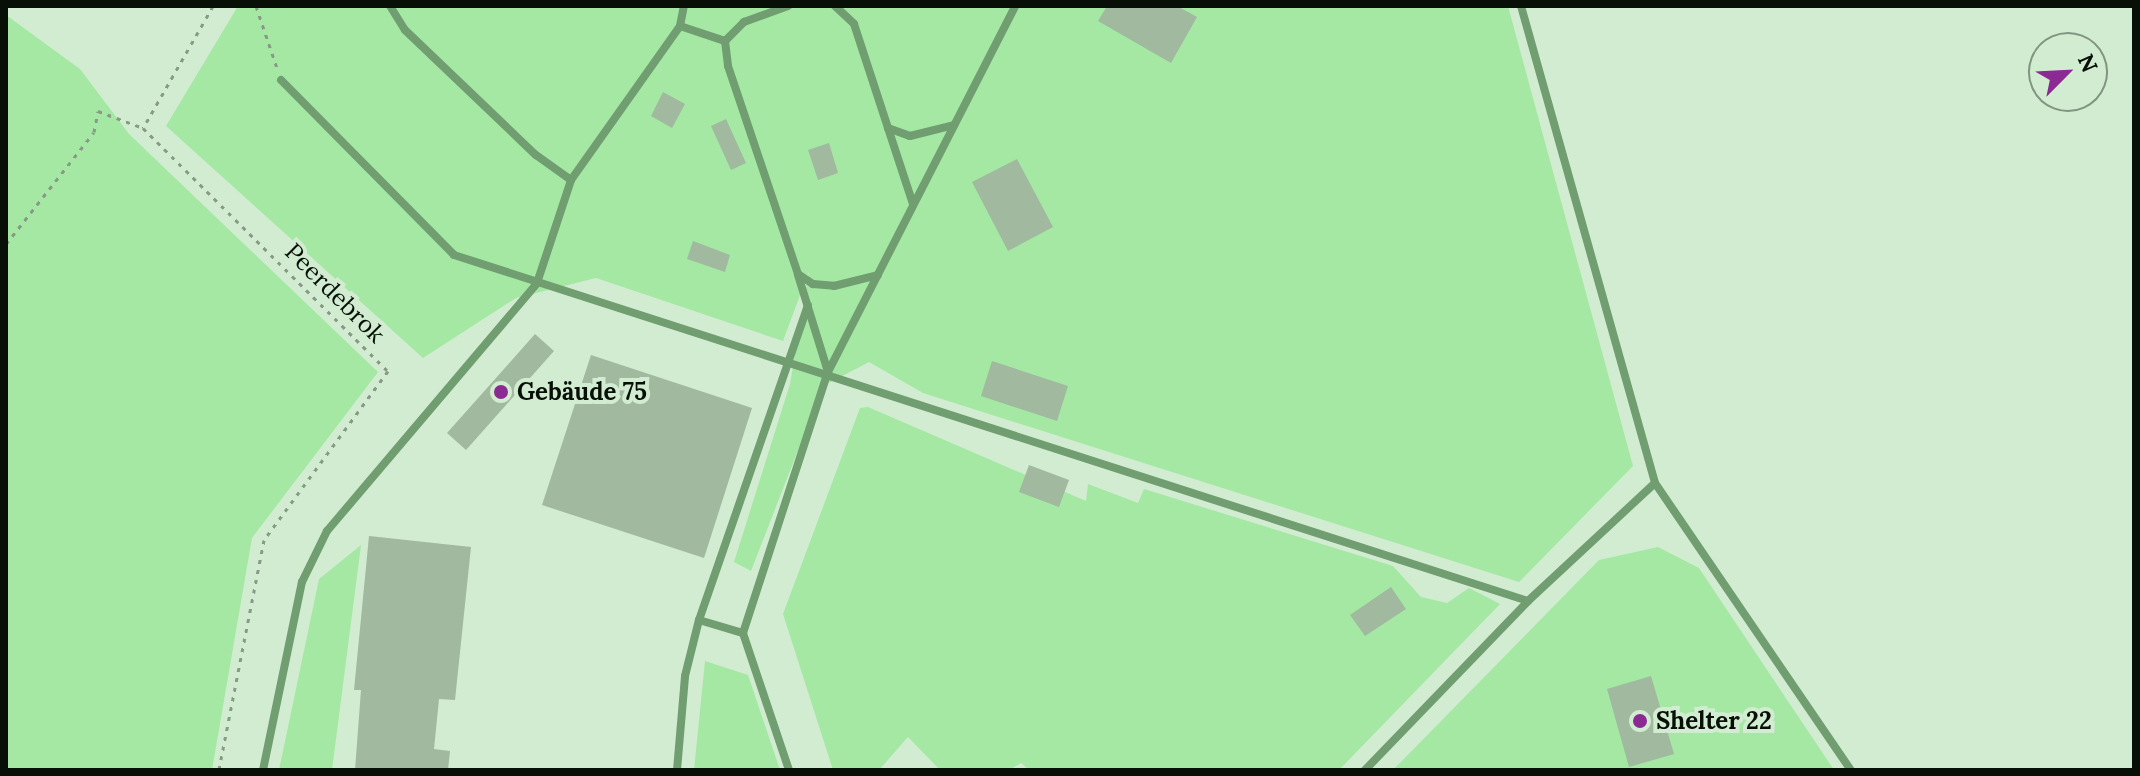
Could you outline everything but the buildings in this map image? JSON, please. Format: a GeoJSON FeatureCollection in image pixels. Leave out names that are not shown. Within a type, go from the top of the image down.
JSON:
{"type":"FeatureCollection","features":[{"type":"Feature","properties":{"kind":"lane"},"geometry":{"type":"LineString","coordinates":[[390,6],[405,30],[536,155],[571,180]]}},
{"type":"Feature","properties":{"kind":"lane"},"geometry":{"type":"LineString","coordinates":[[263,770],[302,582],[327,531],[537,283],[571,180],[680,26],[684,6]]}},
{"type":"Feature","properties":{"kind":"lane"},"geometry":{"type":"LineString","coordinates":[[725,41],[744,22],[788,6]]}},
{"type":"Feature","properties":{"kind":"lane"},"geometry":{"type":"LineString","coordinates":[[835,6],[854,24],[913,204]]}},
{"type":"Feature","properties":{"kind":"lane"},"geometry":{"type":"LineString","coordinates":[[789,770],[743,633],[828,372],[1015,6]]}},
{"type":"Feature","properties":{"kind":"lane"},"geometry":{"type":"LineString","coordinates":[[1521,6],[1655,483],[1851,770]]}},
{"type":"Feature","properties":{"kind":"lane"},"geometry":{"type":"LineString","coordinates":[[680,26],[725,41]]}},
{"type":"Feature","properties":{"kind":"lane"},"geometry":{"type":"LineString","coordinates":[[725,41],[728,66],[828,372]]}},
{"type":"Feature","properties":{"kind":"lane"},"geometry":{"type":"LineString","coordinates":[[281,80],[454,255],[828,372],[1528,601]]}},
{"type":"Feature","properties":{"kind":"lane"},"geometry":{"type":"LineString","coordinates":[[888,128],[910,136],[955,124]]}},
{"type":"Feature","properties":{"kind":"lane"},"geometry":{"type":"LineString","coordinates":[[798,274],[813,284],[834,286],[878,275]]}},
{"type":"Feature","properties":{"kind":"lane"},"geometry":{"type":"LineString","coordinates":[[677,770],[685,676],[699,620],[785,359],[808,305]]}},
{"type":"Feature","properties":{"kind":"lane"},"geometry":{"type":"LineString","coordinates":[[1365,770],[1528,601],[1655,483]]}},
{"type":"Feature","properties":{"kind":"lane"},"geometry":{"type":"LineString","coordinates":[[699,620],[743,633]]}},
{"type":"Feature","properties":{"kind":"path"},"geometry":{"type":"LineString","coordinates":[[6,244],[94,132],[98,111],[143,128],[213,6]]}},
{"type":"Feature","properties":{"kind":"path"},"geometry":{"type":"LineString","coordinates":[[256,6],[281,80]]}},
{"type":"Feature","properties":{"kind":"path","name":"Peerdebrok"},"geometry":{"type":"LineString","coordinates":[[143,128],[388,371],[264,540],[219,770]]}},
{"type":"Feature","properties":{"kind":"green space"},"geometry":{"type":"Polygon","coordinates":[[[238,6],[1508,6],[1633,466],[1519,582],[923,393],[869,362],[823,386],[751,571],[734,562],[790,384],[809,271],[783,341],[596,278],[516,298],[423,358],[166,126],[238,6]]]}},
{"type":"Feature","properties":{"kind":"green space"},"geometry":{"type":"Polygon","coordinates":[[[6,15],[80,69],[129,134],[378,372],[252,538],[212,770],[6,770],[6,15]]]}},
{"type":"Feature","properties":{"kind":"green space"},"geometry":{"type":"Polygon","coordinates":[[[868,407],[1086,501],[1088,484],[1138,503],[1144,489],[1393,566],[1421,597],[1447,603],[1469,588],[1500,604],[1339,770],[1029,770],[1021,763],[1009,770],[940,770],[908,737],[879,770],[833,770],[783,614],[860,408],[868,407]]]}},
{"type":"Feature","properties":{"kind":"green space"},"geometry":{"type":"Polygon","coordinates":[[[361,545],[332,770],[279,770],[319,579],[361,545]]]}},
{"type":"Feature","properties":{"kind":"green space"},"geometry":{"type":"Polygon","coordinates":[[[1658,547],[1699,568],[1834,770],[1393,770],[1599,560],[1658,547]]]}},
{"type":"Feature","properties":{"kind":"green space"},"geometry":{"type":"Polygon","coordinates":[[[705,661],[748,675],[780,770],[694,770],[705,661]]]}},
{"type":"Feature","properties":{"kind":"place","name":"Gebäude 75"},"geometry":{"type":"Point","coordinates":[501,392]}},
{"type":"Feature","properties":{"kind":"place","name":"Shelter 22"},"geometry":{"type":"Point","coordinates":[1640,721]}}]}
